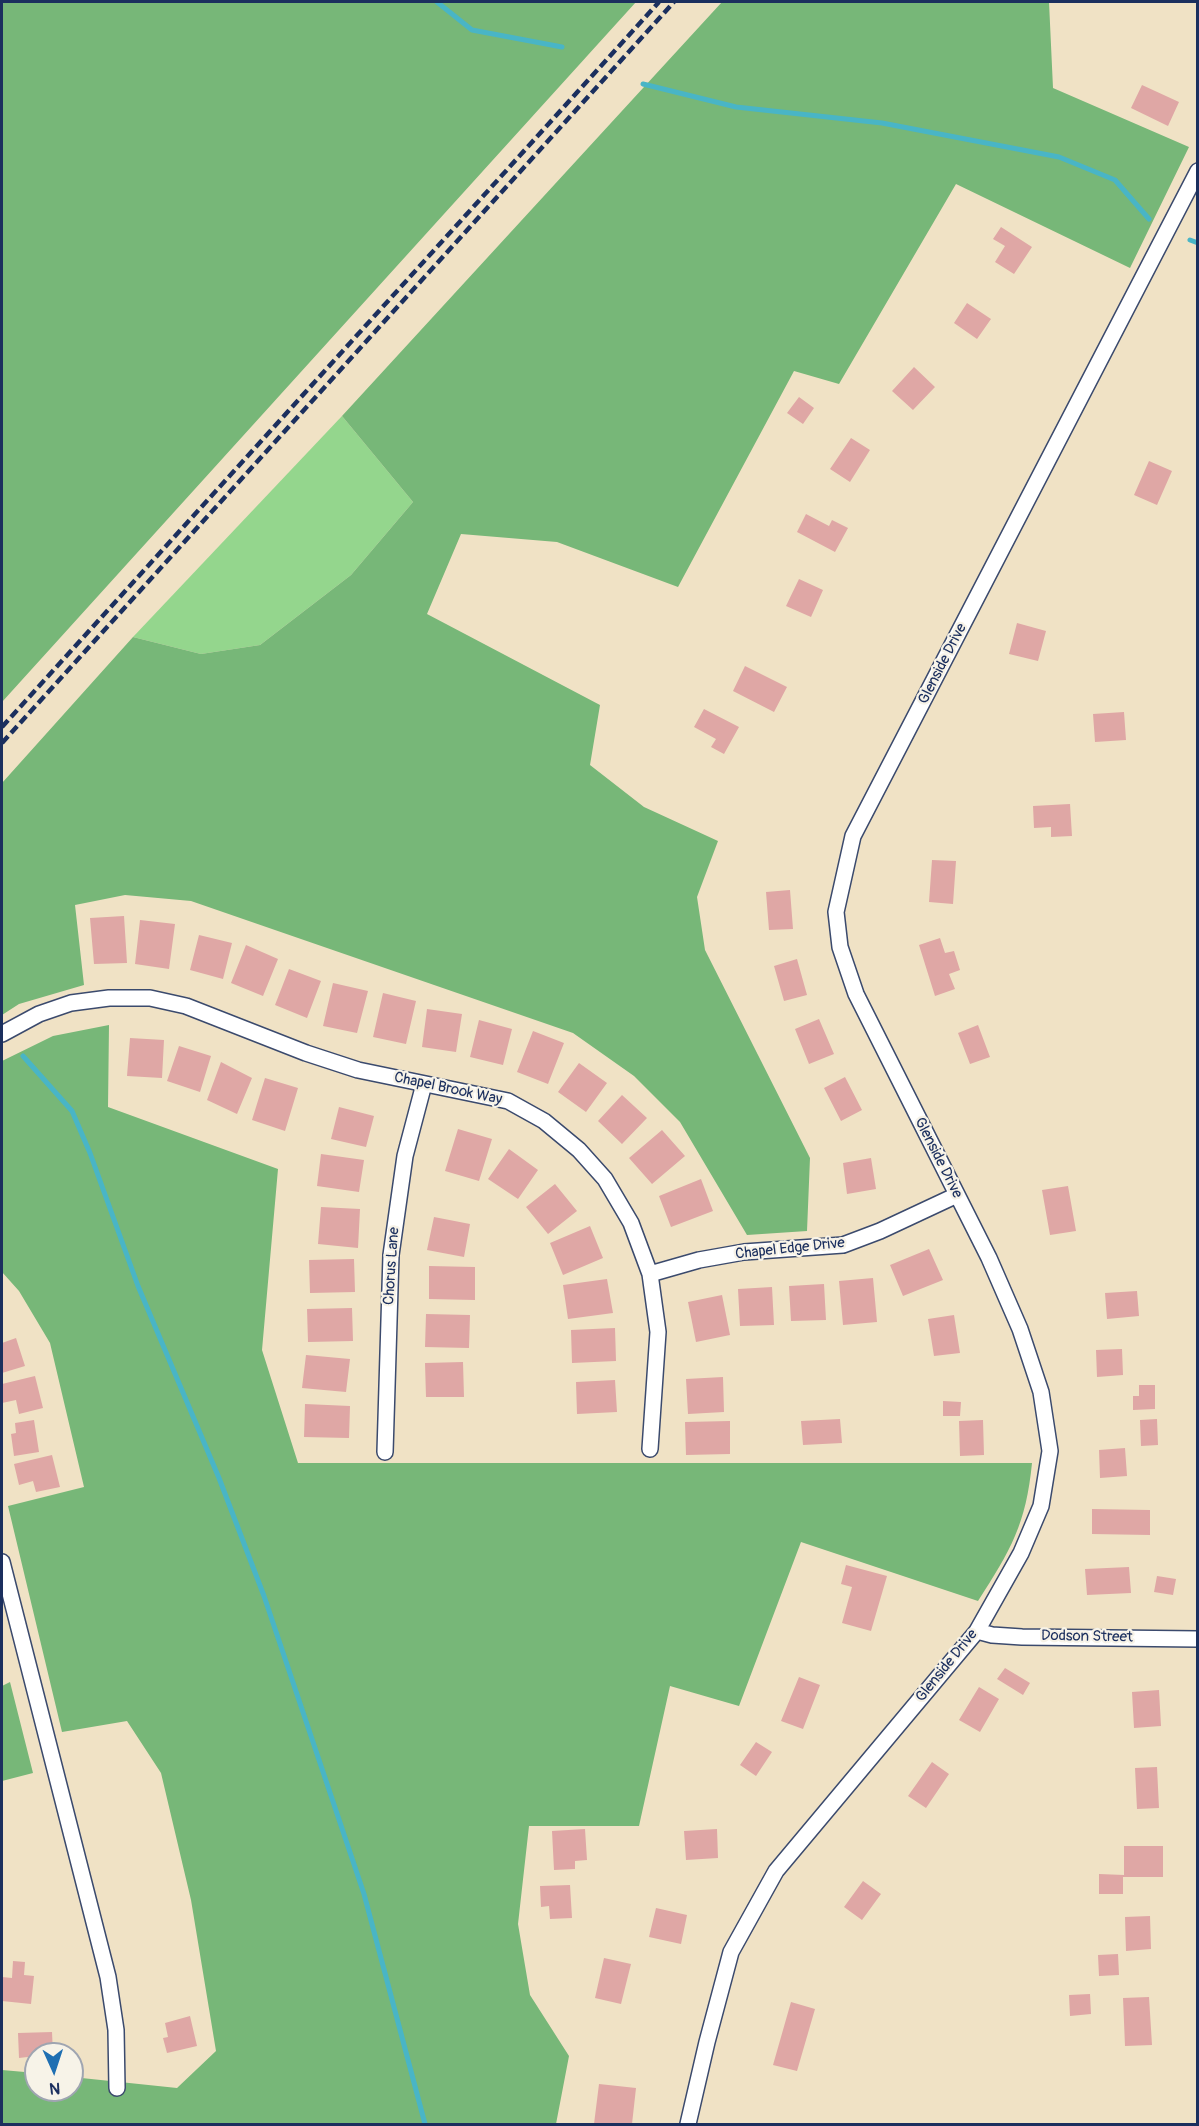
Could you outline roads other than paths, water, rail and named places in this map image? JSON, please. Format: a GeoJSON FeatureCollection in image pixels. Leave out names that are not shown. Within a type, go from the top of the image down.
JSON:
{"type":"FeatureCollection","features":[{"type":"Feature","properties":{"kind":"street","name":"Glenside Drive"},"geometry":{"type":"LineString","coordinates":[[688,2124],[706,2042],[732,1952],[776,1871],[977,1631],[1020,1553],[1041,1506],[1050,1451],[1041,1392],[1020,1329],[957,1195],[856,994],[840,946],[836,912],[854,836],[1197,171]]}},
{"type":"Feature","properties":{"kind":"street","name":"Chapel Brook Way"},"geometry":{"type":"LineString","coordinates":[[2,1034],[39,1014],[71,1003],[109,998],[150,998],[186,1006],[306,1053],[358,1070],[508,1101],[544,1121],[579,1150],[605,1179],[631,1223],[650,1274],[658,1332],[650,1449]]}},
{"type":"Feature","properties":{"kind":"street","name":"Chorus Lane"},"geometry":{"type":"LineString","coordinates":[[385,1452],[391,1255],[405,1156],[424,1084]]}},
{"type":"Feature","properties":{"kind":"street","name":"Chapel Edge Drive"},"geometry":{"type":"LineString","coordinates":[[650,1274],[699,1260],[744,1252],[843,1245],[880,1232],[957,1195]]}},
{"type":"Feature","properties":{"kind":"street"},"geometry":{"type":"LineString","coordinates":[[2,1566],[108,1977],[116,2030],[117,2088]]}},
{"type":"Feature","properties":{"kind":"street","name":"Dodson Street"},"geometry":{"type":"LineString","coordinates":[[977,1631],[992,1635],[1197,1639]]}},
{"type":"Feature","properties":{"kind":"waterway"},"geometry":{"type":"LineString","coordinates":[[437,2],[472,30],[562,47]]}},
{"type":"Feature","properties":{"kind":"waterway"},"geometry":{"type":"LineString","coordinates":[[643,84],[736,107],[882,123],[1059,157],[1115,180],[1149,219]]}},
{"type":"Feature","properties":{"kind":"waterway"},"geometry":{"type":"LineString","coordinates":[[1190,240],[1198,243]]}},
{"type":"Feature","properties":{"kind":"waterway"},"geometry":{"type":"LineString","coordinates":[[23,1056],[72,1111],[90,1153],[138,1286],[219,1478],[264,1596],[364,1894],[425,2124]]}},
{"type":"Feature","properties":{"kind":"railway"},"geometry":{"type":"LineString","coordinates":[[2,727],[659,2]]}},
{"type":"Feature","properties":{"kind":"railway"},"geometry":{"type":"LineString","coordinates":[[2,743],[674,2]]}}]}
